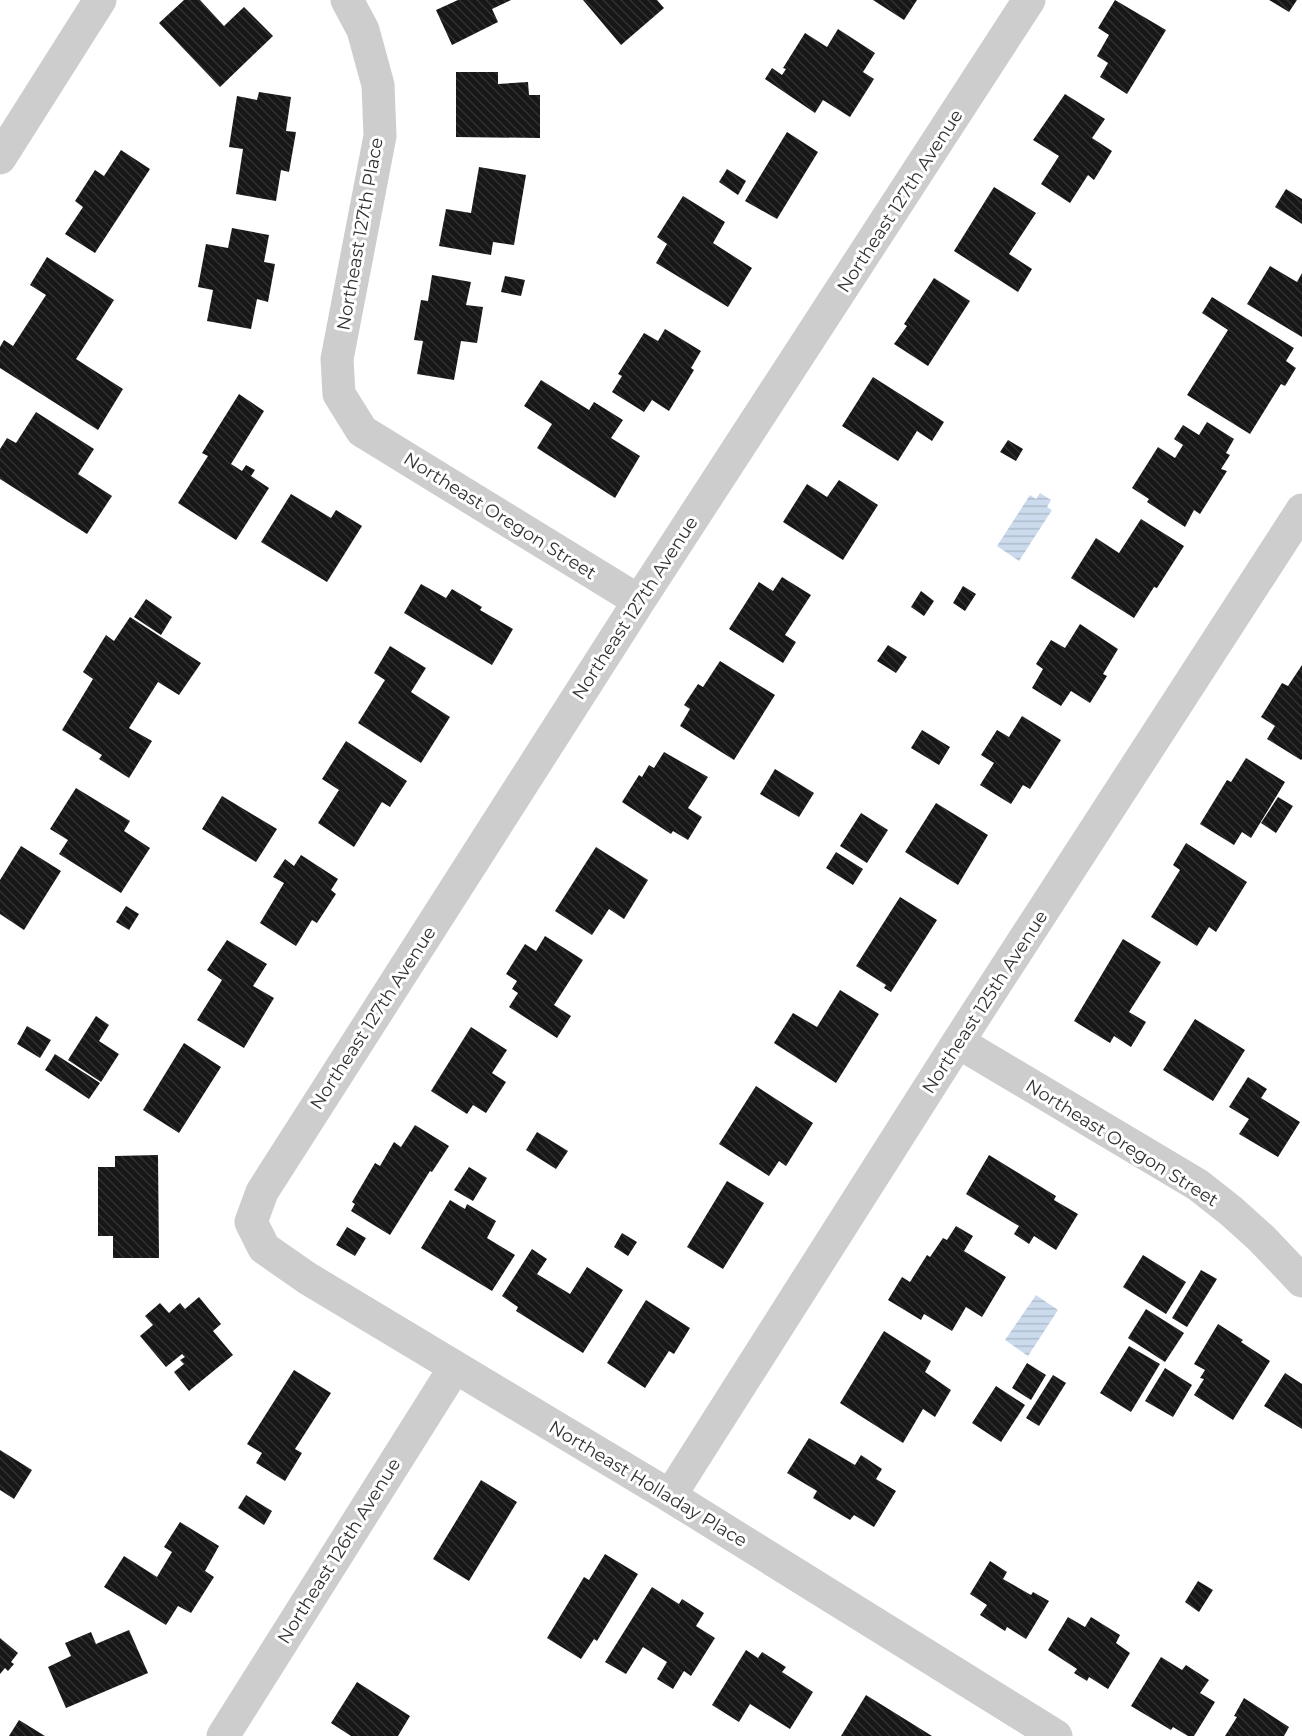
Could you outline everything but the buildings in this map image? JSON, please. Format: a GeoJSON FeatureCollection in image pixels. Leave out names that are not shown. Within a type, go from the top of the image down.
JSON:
{"type":"FeatureCollection","features":[{"type":"Feature","properties":{"kind":"street"},"geometry":{"type":"LineString","coordinates":[[0,158],[100,0]]}},
{"type":"Feature","properties":{"kind":"street","name":"Northeast 127th Place"},"geometry":{"type":"LineString","coordinates":[[347,0],[363,30],[378,85],[380,136],[337,359],[339,394],[362,431]]}},
{"type":"Feature","properties":{"kind":"street","name":"Northeast 127th Avenue"},"geometry":{"type":"LineString","coordinates":[[251,1222],[262,1192],[639,602],[1029,0]]}},
{"type":"Feature","properties":{"kind":"street","name":"Northeast Oregon Street"},"geometry":{"type":"LineString","coordinates":[[362,431],[639,602]]}},
{"type":"Feature","properties":{"kind":"street","name":"Northeast 125th Avenue"},"geometry":{"type":"LineString","coordinates":[[670,1496],[958,1042],[1302,510]]}},
{"type":"Feature","properties":{"kind":"street","name":"Northeast Oregon Street"},"geometry":{"type":"LineString","coordinates":[[958,1042],[1198,1185],[1261,1238],[1302,1281]]}},
{"type":"Feature","properties":{"kind":"street","name":"Northeast Holladay Place"},"geometry":{"type":"LineString","coordinates":[[251,1222],[264,1248],[279,1259],[670,1496],[1056,1736]]}},
{"type":"Feature","properties":{"kind":"street","name":"Northeast 126th Avenue"},"geometry":{"type":"LineString","coordinates":[[223,1736],[455,1367]]}},
{"type":"Feature","properties":{"kind":"water"},"geometry":{"type":"Polygon","coordinates":[[[1040,493],[1051,500],[1047,507],[1052,510],[1019,561],[997,546],[1030,495],[1036,499],[1040,493]]]}},
{"type":"Feature","properties":{"kind":"water"},"geometry":{"type":"Polygon","coordinates":[[[1036,1295],[1058,1310],[1028,1356],[1005,1340],[1036,1295]]]}}]}
